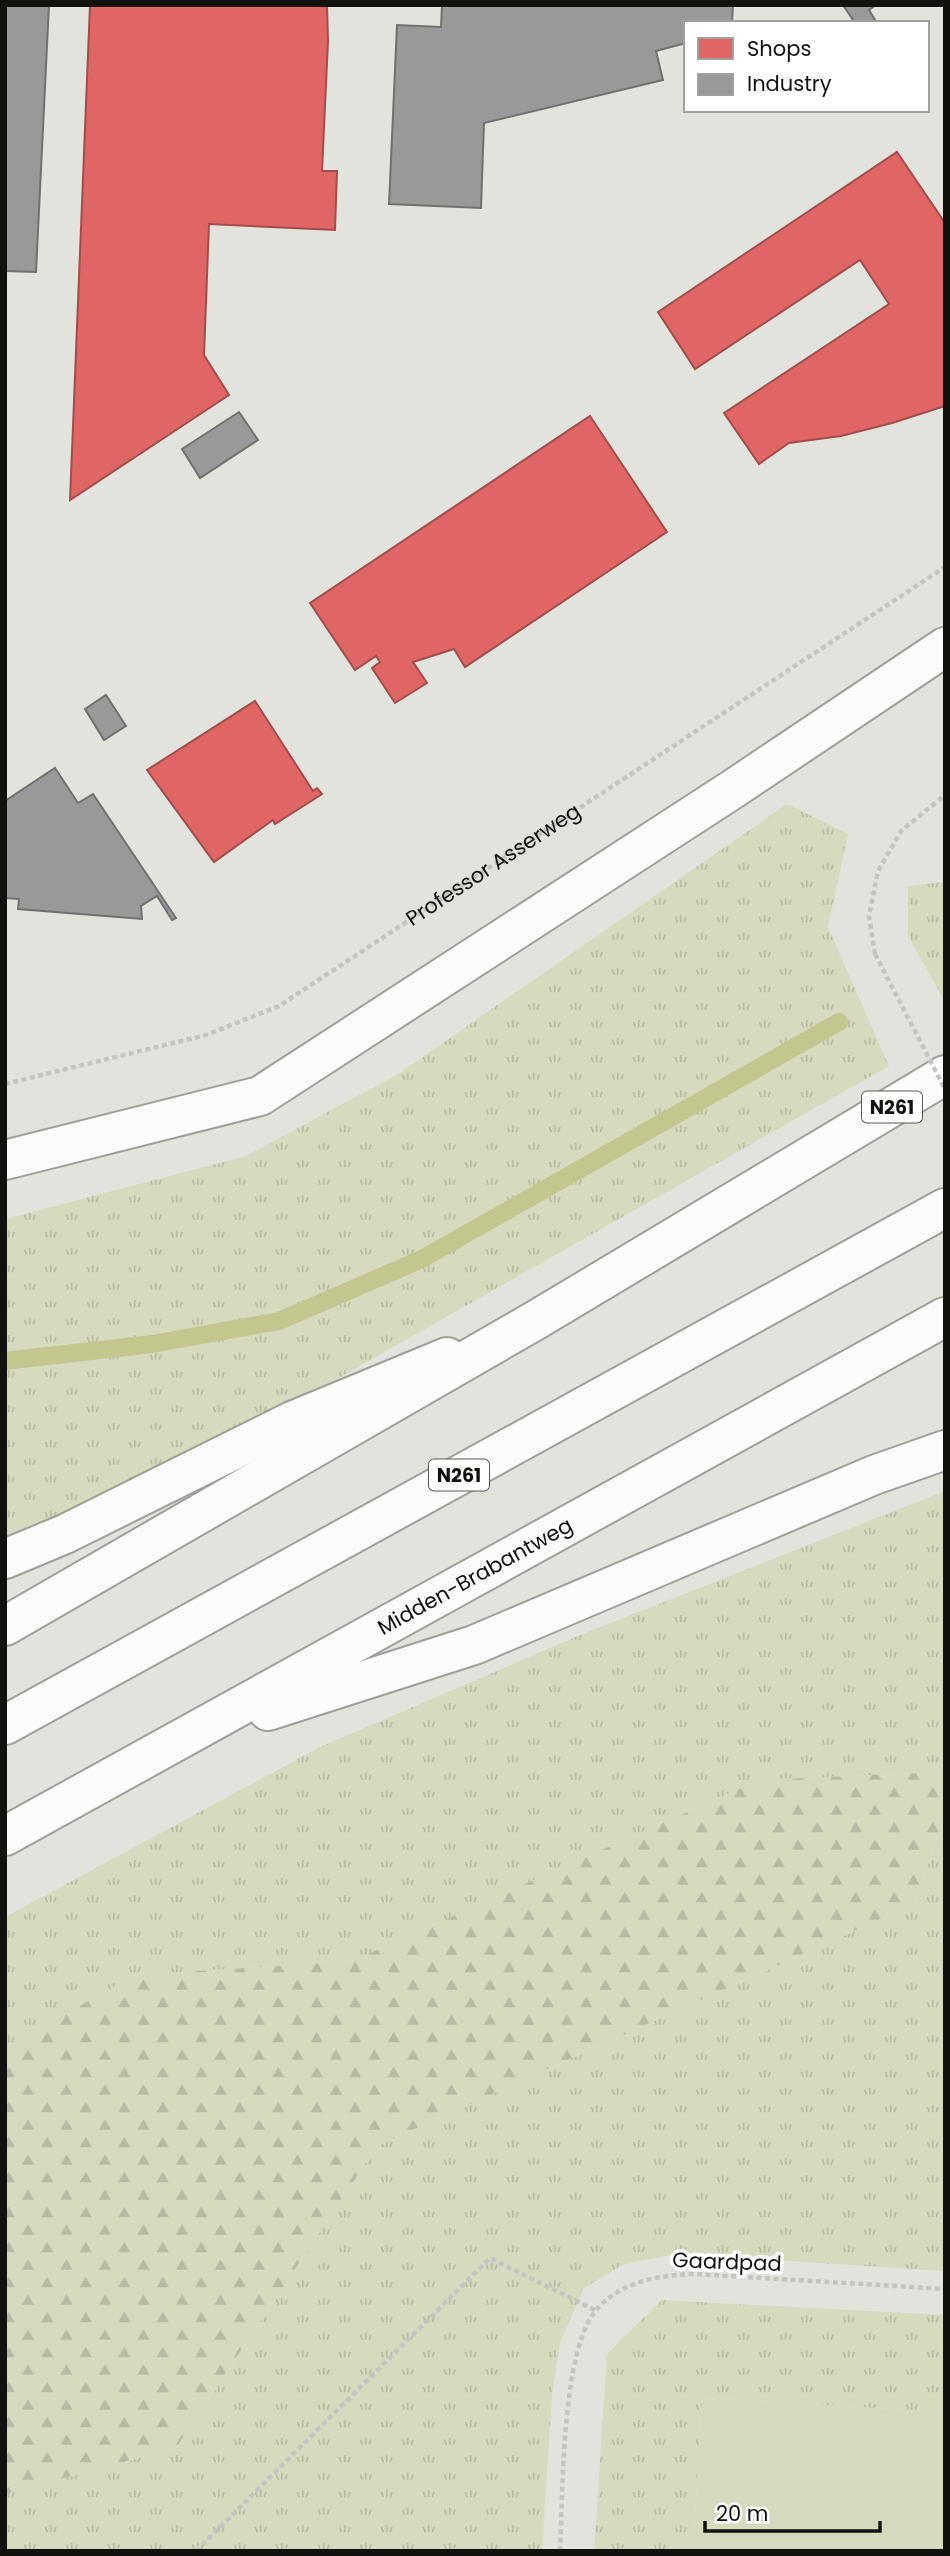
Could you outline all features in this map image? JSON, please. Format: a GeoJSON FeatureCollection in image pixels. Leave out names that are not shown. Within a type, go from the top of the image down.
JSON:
{"type":"FeatureCollection","features":[{"type":"Feature","properties":{"kind":"main road"},"geometry":{"type":"LineString","coordinates":[[5,1160],[260,1097],[945,648]]}},
{"type":"Feature","properties":{"kind":"main road","name":"N261"},"geometry":{"type":"LineString","coordinates":[[5,1626],[536,1320],[945,1075]]}},
{"type":"Feature","properties":{"kind":"main road","name":"N261"},"geometry":{"type":"LineString","coordinates":[[5,1725],[945,1208]]}},
{"type":"Feature","properties":{"kind":"main road","name":"Midden-Brabantweg"},"geometry":{"type":"LineString","coordinates":[[5,1836],[945,1317]]}},
{"type":"Feature","properties":{"kind":"main road","name":"N261"},"geometry":{"type":"LineString","coordinates":[[5,1559],[65,1534],[292,1421],[536,1320]]}},
{"type":"Feature","properties":{"kind":"main road"},"geometry":{"type":"LineString","coordinates":[[186,1737],[474,1645],[874,1475],[945,1450]]}},
{"type":"Feature","properties":{"kind":"path","name":"Professor Asserweg"},"geometry":{"type":"LineString","coordinates":[[5,1084],[206,1035],[279,1006],[945,567]]}},
{"type":"Feature","properties":{"kind":"path"},"geometry":{"type":"LineString","coordinates":[[945,795],[901,831],[878,870],[869,916],[874,954],[945,1089]]}},
{"type":"Feature","properties":{"kind":"path"},"geometry":{"type":"LineString","coordinates":[[196,2551],[490,2258],[595,2310]]}},
{"type":"Feature","properties":{"kind":"path","name":"Gaardpad"},"geometry":{"type":"LineString","coordinates":[[560,2551],[570,2382],[579,2344],[595,2310],[618,2291],[644,2280],[668,2275],[945,2289]]}},
{"type":"Feature","properties":{"kind":"green space"},"geometry":{"type":"Polygon","coordinates":[[[787,804],[848,834],[828,927],[889,1066],[291,1405],[42,1524],[5,1537],[5,1219],[246,1156],[398,1074],[787,804]]]}},
{"type":"Feature","properties":{"kind":"green space"},"geometry":{"type":"Polygon","coordinates":[[[945,882],[945,1002],[908,936],[908,886],[945,882]]]}},
{"type":"Feature","properties":{"kind":"green space"},"geometry":{"type":"Polygon","coordinates":[[[945,1491],[945,1772],[759,1780],[352,1961],[136,1975],[5,2047],[5,1917],[320,1747],[580,1635],[945,1491]]]}},
{"type":"Feature","properties":{"kind":"green space"},"geometry":{"type":"Polygon","coordinates":[[[945,1772],[945,1816],[914,1904],[377,2146],[176,2448],[5,2494],[5,2047],[136,1975],[352,1961],[759,1780],[945,1772]]]}},
{"type":"Feature","properties":{"kind":"green space"},"geometry":{"type":"Polygon","coordinates":[[[945,1816],[945,2271],[676,2254],[624,2264],[584,2288],[560,2343],[552,2396],[542,2551],[5,2551],[5,2494],[176,2448],[377,2146],[914,1904],[945,1816]]]}},
{"type":"Feature","properties":{"kind":"green space"},"geometry":{"type":"Polygon","coordinates":[[[662,2300],[945,2315],[945,2412],[702,2398],[693,2551],[594,2551],[607,2354],[662,2300]]]}},
{"type":"Feature","properties":{"kind":"green space"},"geometry":{"type":"Polygon","coordinates":[[[702,2398],[945,2412],[945,2551],[693,2551],[702,2398]]]}},
{"type":"Feature","properties":{"kind":"building: Shops"},"geometry":{"type":"Polygon","coordinates":[[[90,5],[327,5],[322,171],[337,171],[335,230],[209,224],[204,355],[229,395],[70,500],[90,5]]]}},
{"type":"Feature","properties":{"kind":"building: Shops"},"geometry":{"type":"Polygon","coordinates":[[[897,152],[945,223],[945,406],[841,436],[789,443],[759,464],[724,413],[889,304],[860,260],[695,369],[658,312],[897,152]]]}},
{"type":"Feature","properties":{"kind":"building: Shops"},"geometry":{"type":"Polygon","coordinates":[[[590,416],[667,532],[465,667],[454,649],[413,662],[427,683],[395,703],[372,668],[380,662],[376,656],[355,670],[310,603],[590,416]]]}},
{"type":"Feature","properties":{"kind":"building: Shops"},"geometry":{"type":"Polygon","coordinates":[[[255,701],[313,791],[317,788],[322,794],[275,824],[273,820],[214,862],[147,770],[255,701]]]}},
{"type":"Feature","properties":{"kind":"building: Industry"},"geometry":{"type":"Polygon","coordinates":[[[5,5],[49,5],[36,272],[5,271],[5,5]]]}},
{"type":"Feature","properties":{"kind":"building: Industry"},"geometry":{"type":"Polygon","coordinates":[[[442,5],[733,5],[732,21],[684,21],[684,44],[656,51],[663,80],[484,123],[481,208],[389,204],[397,25],[441,27],[442,5]]]}},
{"type":"Feature","properties":{"kind":"building: Industry"},"geometry":{"type":"Polygon","coordinates":[[[843,5],[876,5],[869,10],[876,21],[854,21],[843,5]]]}},
{"type":"Feature","properties":{"kind":"building: Industry"},"geometry":{"type":"Polygon","coordinates":[[[239,412],[258,440],[200,478],[182,449],[239,412]]]}},
{"type":"Feature","properties":{"kind":"building: Industry"},"geometry":{"type":"Polygon","coordinates":[[[106,695],[126,726],[104,740],[85,709],[106,695]]]}},
{"type":"Feature","properties":{"kind":"building: Industry"},"geometry":{"type":"Polygon","coordinates":[[[55,768],[78,803],[93,794],[176,918],[172,920],[157,896],[141,906],[142,919],[18,909],[19,899],[5,898],[5,801],[55,768]]]}},
{"type":"Feature","properties":{"kind":"waterway"},"geometry":{"type":"LineString","coordinates":[[5,1361],[152,1344],[279,1321],[422,1259],[839,1022]]}}]}
